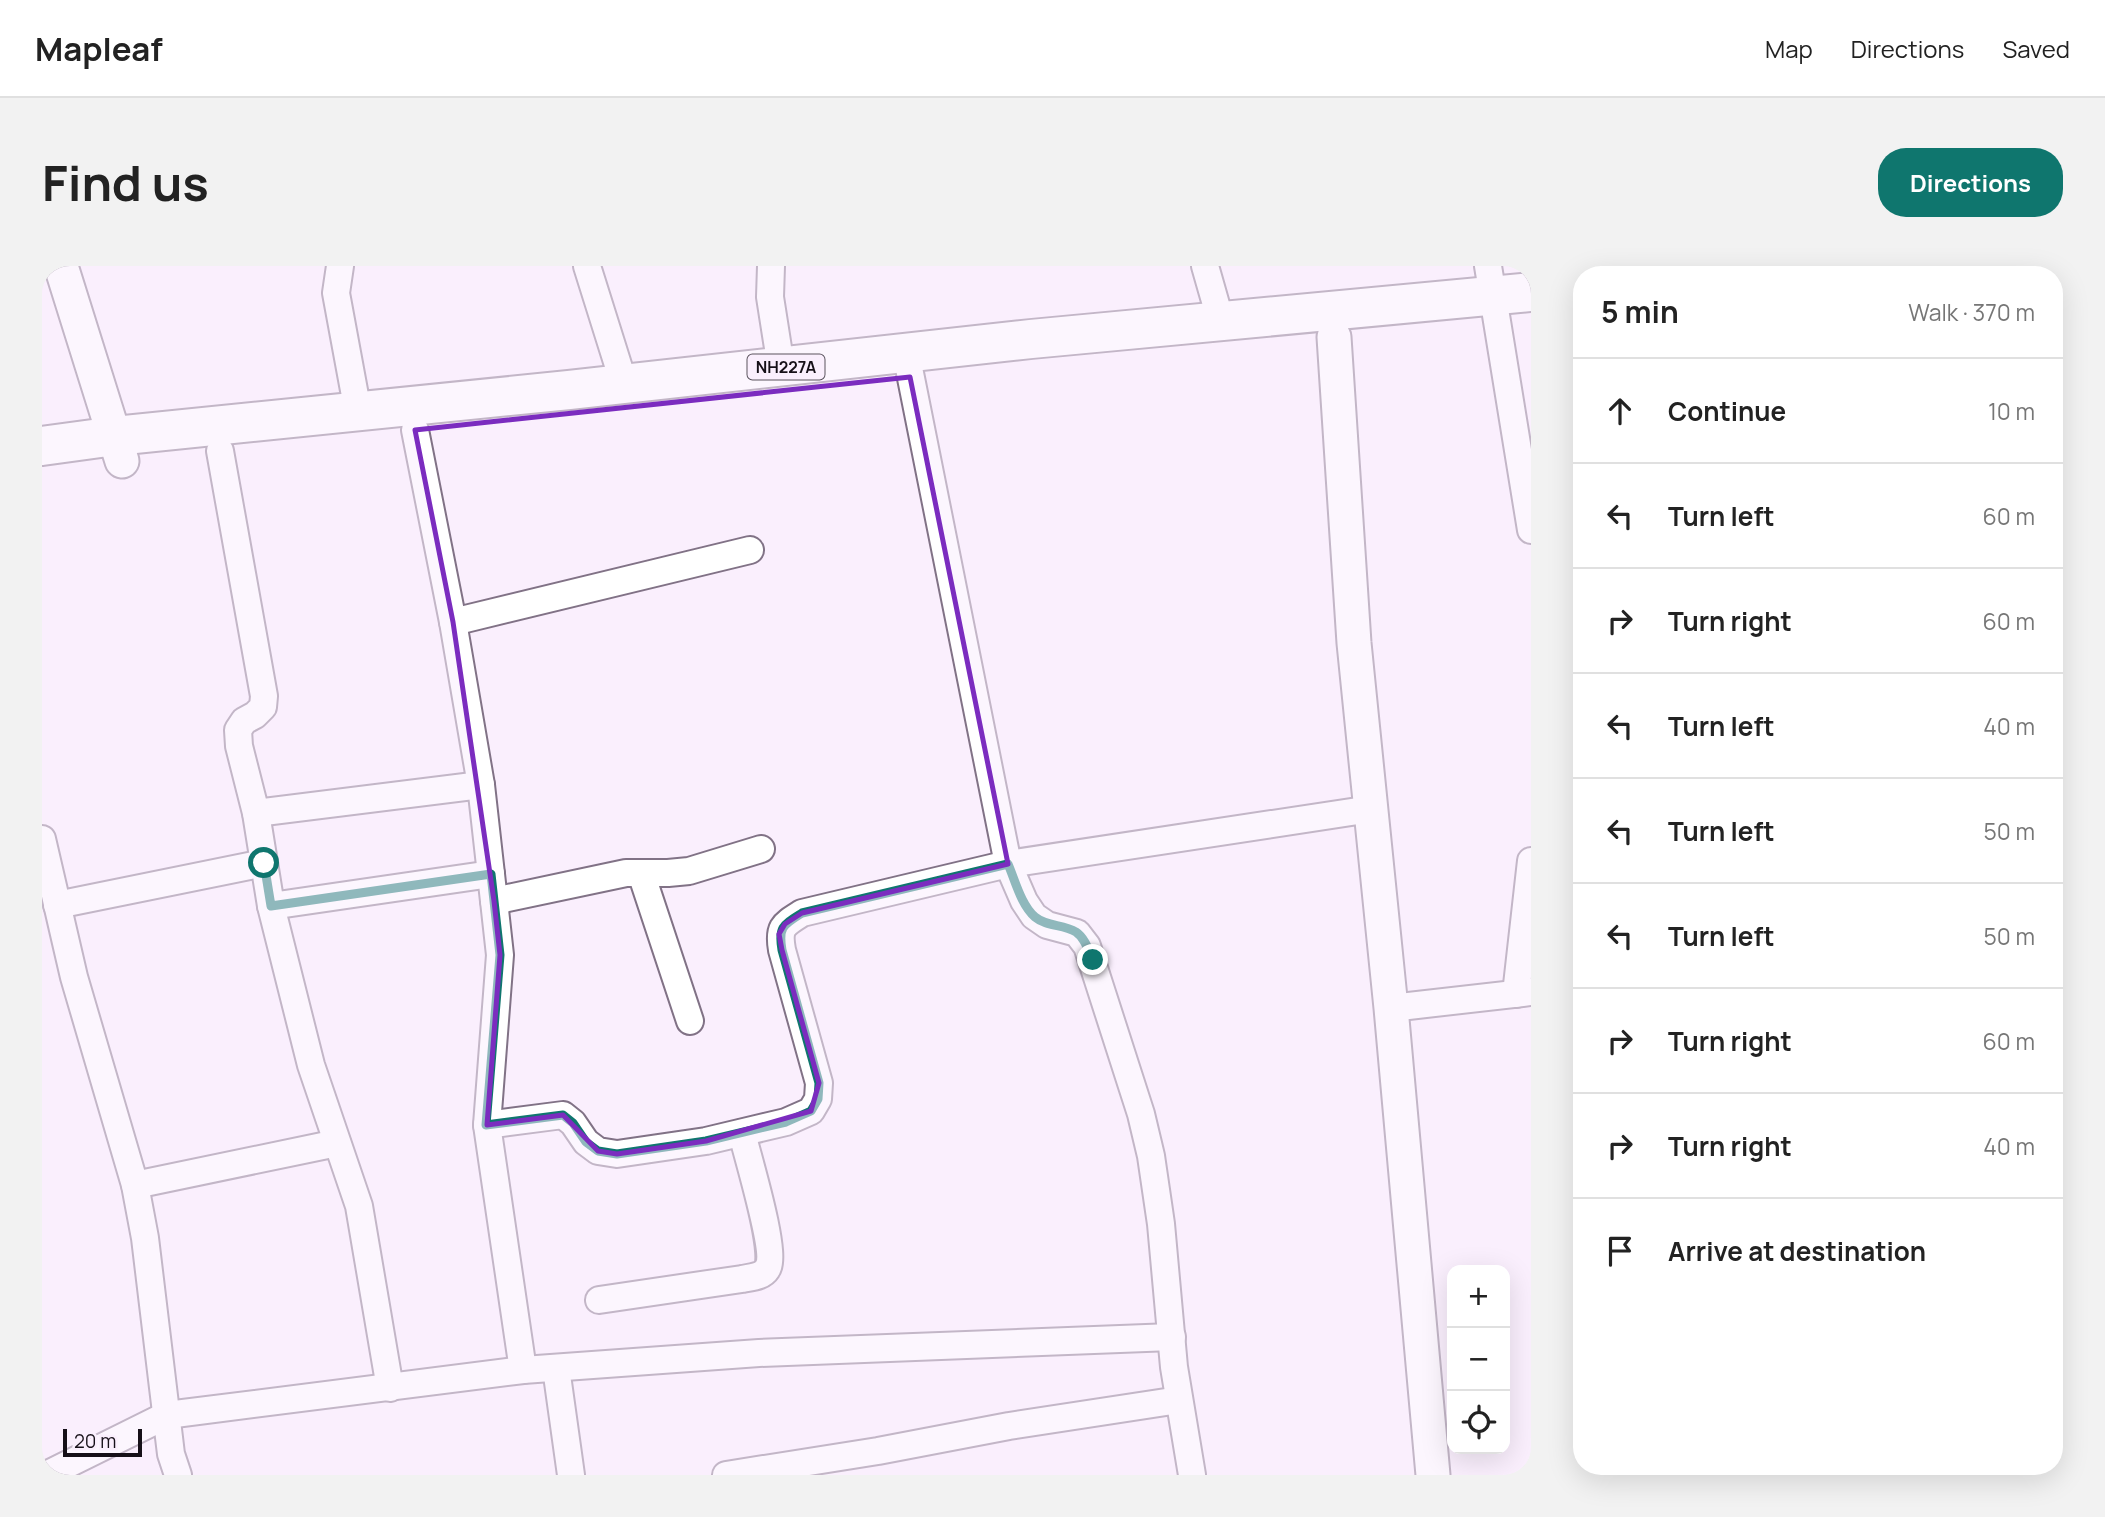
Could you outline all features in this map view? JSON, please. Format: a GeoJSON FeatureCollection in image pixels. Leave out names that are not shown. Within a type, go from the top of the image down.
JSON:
{"type":"FeatureCollection","features":[{"type":"Feature","properties":{"kind":"highway","name":"NH227A"},"geometry":{"type":"LineString","coordinates":[[42,471],[118,449],[358,412],[781,367],[908,365],[1334,337],[1531,292]]}},
{"type":"Feature","properties":{"kind":"highway","name":"NH227A"},"geometry":{"type":"LineString","coordinates":[[42,446],[220,451],[415,430],[1221,322],[1502,300]]}},
{"type":"Feature","properties":{"kind":"main road"},"geometry":{"type":"LineString","coordinates":[[61,266],[118,449]]}},
{"type":"Feature","properties":{"kind":"main road"},"geometry":{"type":"LineString","coordinates":[[1334,337],[1354,643],[1391,1008],[1433,1475]]}},
{"type":"Feature","properties":{"kind":"street"},"geometry":{"type":"LineString","coordinates":[[340,266],[337,293],[358,412]]}},
{"type":"Feature","properties":{"kind":"street"},"geometry":{"type":"LineString","coordinates":[[587,266],[624,384]]}},
{"type":"Feature","properties":{"kind":"street"},"geometry":{"type":"LineString","coordinates":[[771,266],[770,297],[781,367]]}},
{"type":"Feature","properties":{"kind":"street"},"geometry":{"type":"LineString","coordinates":[[1205,266],[1221,322]]}},
{"type":"Feature","properties":{"kind":"street"},"geometry":{"type":"LineString","coordinates":[[1502,300],[1531,530]]}},
{"type":"Feature","properties":{"kind":"street"},"geometry":{"type":"LineString","coordinates":[[908,365],[1008,864],[1024,901],[1034,916],[1047,925],[1077,933],[1087,946],[1141,1114],[1151,1156],[1161,1224],[1179,1400],[1192,1475]]}},
{"type":"Feature","properties":{"kind":"street"},"geometry":{"type":"LineString","coordinates":[[415,430],[453,622],[481,785],[495,901],[500,955],[486,1125],[523,1370]]}},
{"type":"Feature","properties":{"kind":"street"},"geometry":{"type":"LineString","coordinates":[[220,451],[264,696],[263,707],[244,721],[238,730],[239,746],[256,813],[271,906],[311,1065],[359,1206],[390,1388]]}},
{"type":"Feature","properties":{"kind":"street"},"geometry":{"type":"LineString","coordinates":[[453,622],[750,550]]}},
{"type":"Feature","properties":{"kind":"street"},"geometry":{"type":"LineString","coordinates":[[256,813],[481,785]]}},
{"type":"Feature","properties":{"kind":"street"},"geometry":{"type":"LineString","coordinates":[[486,1125],[563,1115],[573,1123],[586,1142],[598,1151],[617,1154],[706,1141],[786,1122],[811,1111],[818,1099],[819,1083],[779,934],[785,924],[802,913],[1008,864],[1371,809]]}},
{"type":"Feature","properties":{"kind":"street"},"geometry":{"type":"LineString","coordinates":[[42,839],[51,897],[135,1185],[145,1238],[171,1454],[178,1475]]}},
{"type":"Feature","properties":{"kind":"street"},"geometry":{"type":"LineString","coordinates":[[495,901],[626,873],[688,871],[761,849]]}},
{"type":"Feature","properties":{"kind":"street"},"geometry":{"type":"LineString","coordinates":[[1391,1008],[1524,993],[1531,861]]}},
{"type":"Feature","properties":{"kind":"street"},"geometry":{"type":"LineString","coordinates":[[51,897],[264,863]]}},
{"type":"Feature","properties":{"kind":"street"},"geometry":{"type":"LineString","coordinates":[[641,873],[690,1021]]}},
{"type":"Feature","properties":{"kind":"street"},"geometry":{"type":"LineString","coordinates":[[271,906],[491,874]]}},
{"type":"Feature","properties":{"kind":"street"},"geometry":{"type":"LineString","coordinates":[[599,1300],[742,1279],[761,1275],[768,1268],[768,1240],[742,1133]]}},
{"type":"Feature","properties":{"kind":"street"},"geometry":{"type":"LineString","coordinates":[[135,1185],[338,1143]]}},
{"type":"Feature","properties":{"kind":"street"},"geometry":{"type":"LineString","coordinates":[[46,1475],[167,1415],[523,1370],[759,1353],[1172,1337]]}},
{"type":"Feature","properties":{"kind":"street"},"geometry":{"type":"LineString","coordinates":[[556,1368],[571,1475]]}},
{"type":"Feature","properties":{"kind":"street"},"geometry":{"type":"LineString","coordinates":[[726,1475],[837,1466],[1009,1426],[1179,1400]]}},
{"type":"Feature","properties":{"kind":"highlighted area"},"geometry":{"type":"Polygon","coordinates":[[[910,377],[1008,864],[802,913],[785,924],[779,934],[782,950],[819,1083],[811,1111],[706,1141],[617,1154],[598,1151],[563,1115],[487,1125],[500,955],[453,622],[415,430],[910,377]]]}},
{"type":"Feature","properties":{"kind":"route"},"geometry":{"type":"LineString","coordinates":[[264,863],[271,906],[491,874],[500,955],[486,1125],[563,1115],[573,1123],[586,1142],[598,1151],[617,1154],[706,1141],[786,1122],[811,1111],[818,1099],[819,1083],[779,934],[785,924],[802,913],[1008,864],[1024,901],[1034,916],[1047,925],[1077,933],[1093,960]]}}]}
